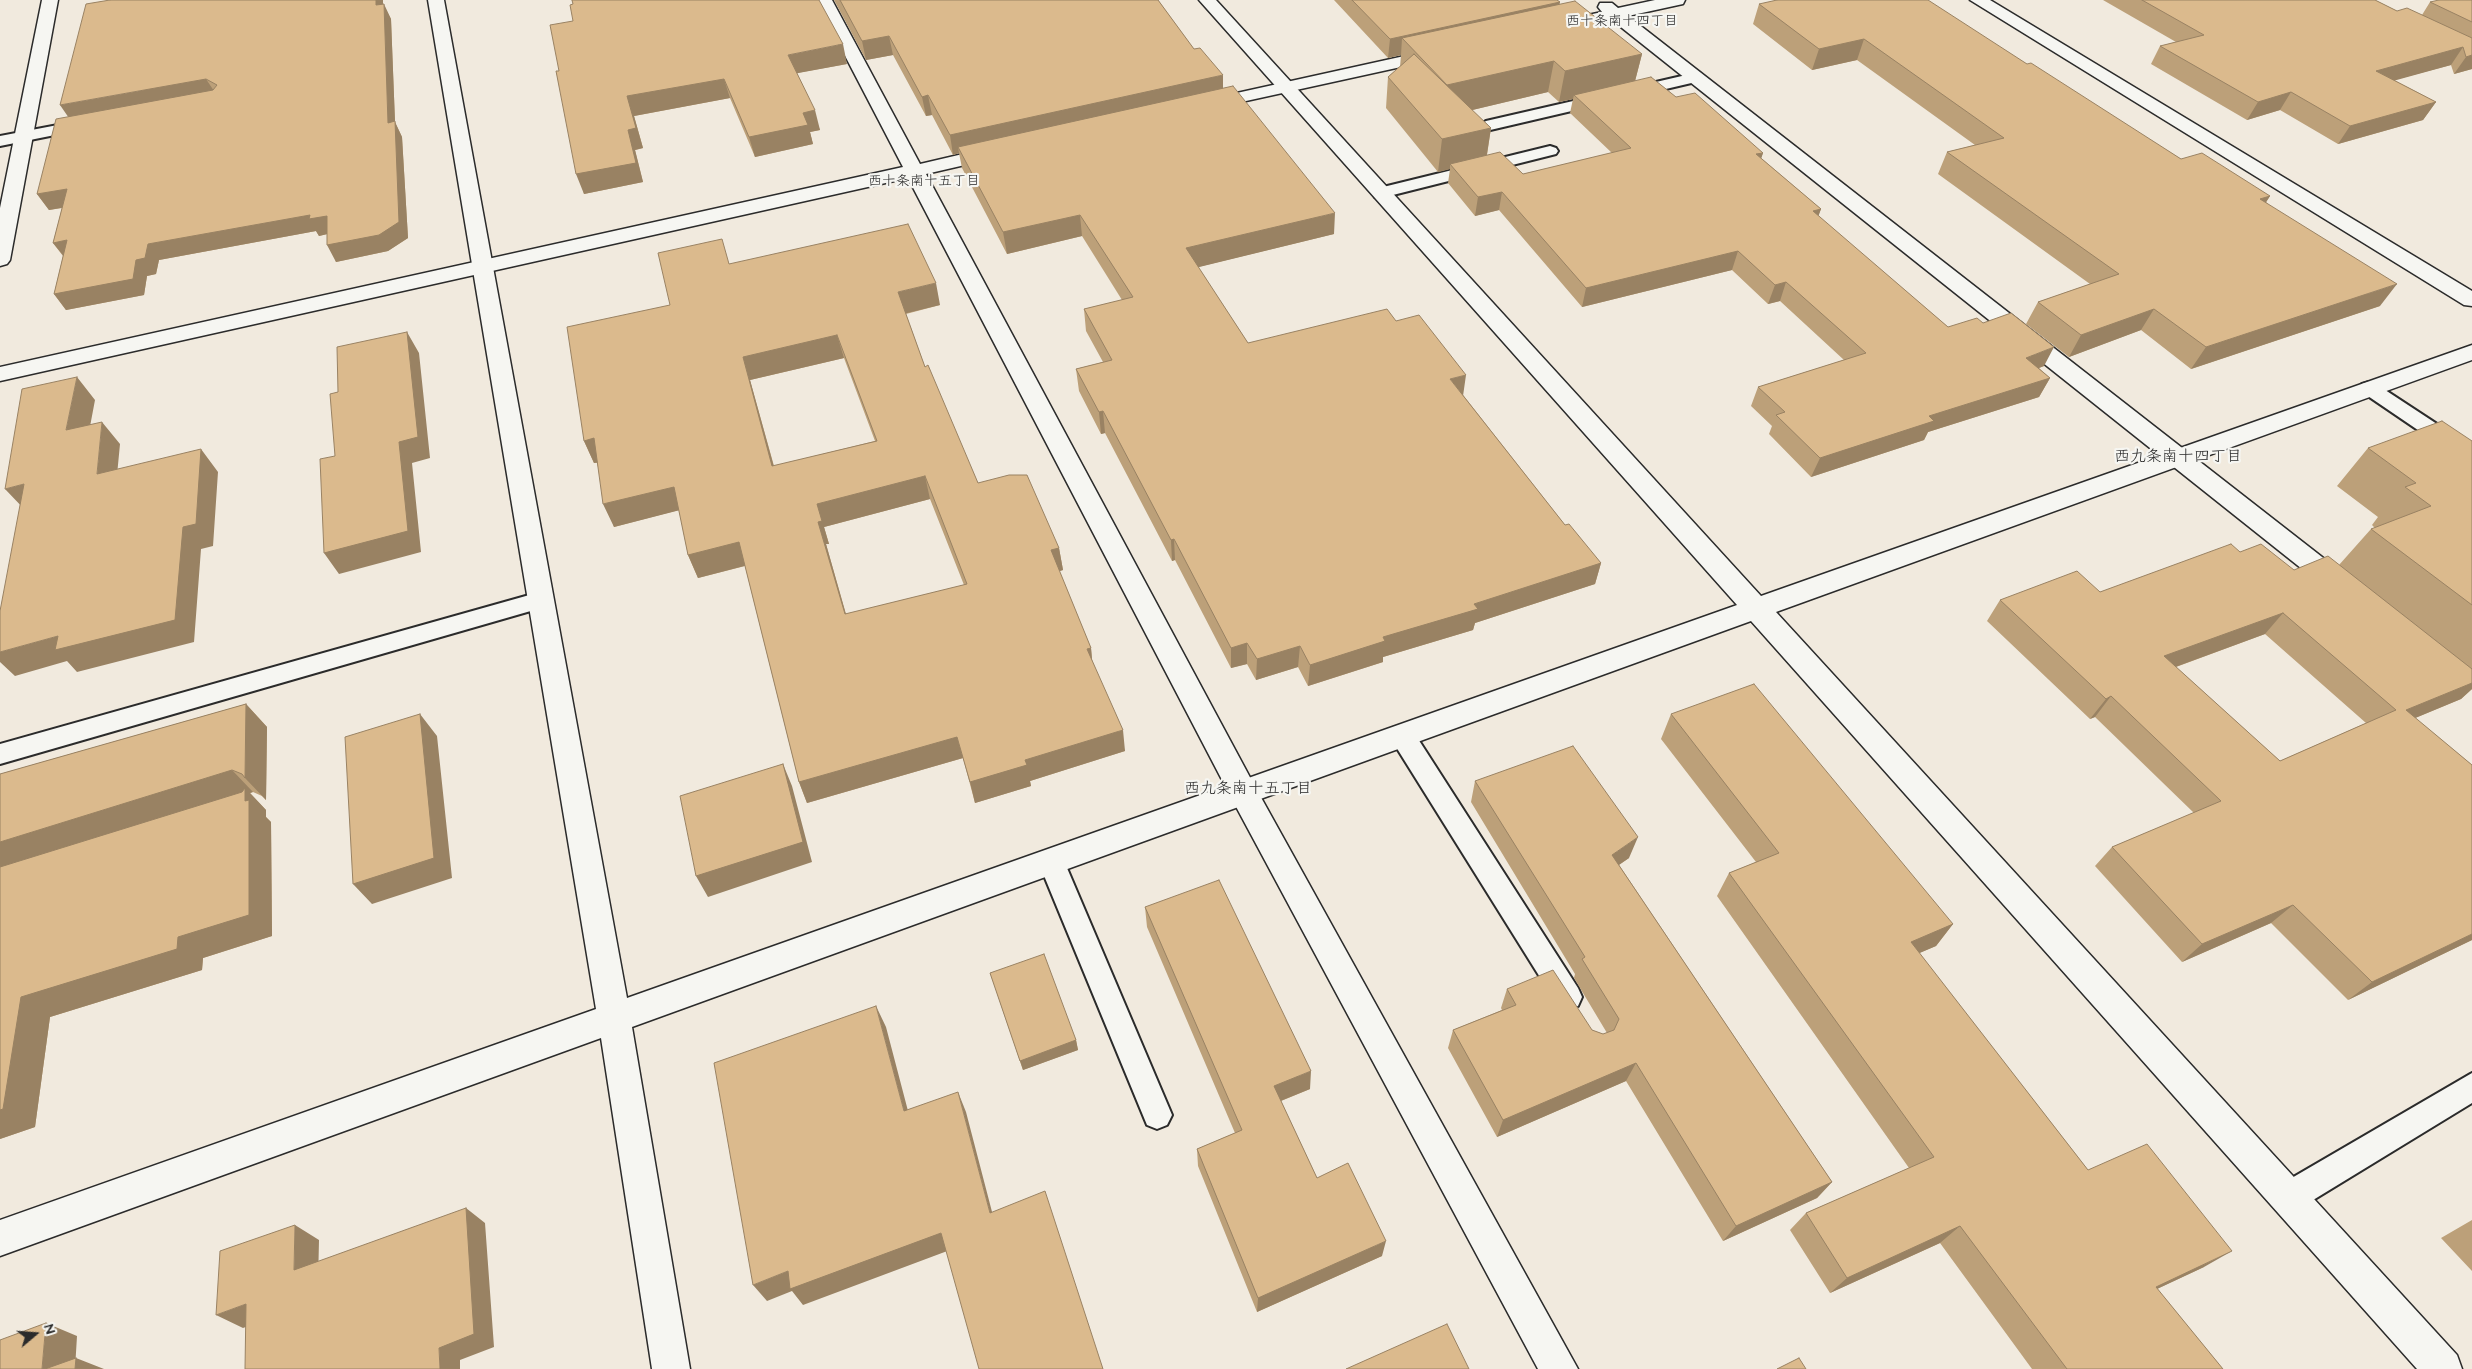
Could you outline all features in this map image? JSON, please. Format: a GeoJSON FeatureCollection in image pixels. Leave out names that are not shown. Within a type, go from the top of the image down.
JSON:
{"type":"FeatureCollection","features":[{"type":"Feature","properties":{"kind":"street"},"geometry":{"type":"LineString","coordinates":[[0,260],[50,0]]}},
{"type":"Feature","properties":{"kind":"street"},"geometry":{"type":"LineString","coordinates":[[436,0],[614,1018],[671,1369]]}},
{"type":"Feature","properties":{"kind":"street"},"geometry":{"type":"LineString","coordinates":[[824,0],[1243,792],[1559,1369]]}},
{"type":"Feature","properties":{"kind":"street"},"geometry":{"type":"LineString","coordinates":[[1207,0],[1758,608],[2443,1369]]}},
{"type":"Feature","properties":{"kind":"street"},"geometry":{"type":"LineString","coordinates":[[1596,0],[2355,597]]}},
{"type":"Feature","properties":{"kind":"street"},"geometry":{"type":"LineString","coordinates":[[1547,29],[1677,0]]}},
{"type":"Feature","properties":{"kind":"street"},"geometry":{"type":"LineString","coordinates":[[1978,0],[2472,300]]}},
{"type":"Feature","properties":{"kind":"street"},"geometry":{"type":"LineString","coordinates":[[1190,108],[1450,51]]}},
{"type":"Feature","properties":{"kind":"street"},"geometry":{"type":"LineString","coordinates":[[0,374],[1019,147]]}},
{"type":"Feature","properties":{"kind":"street"},"geometry":{"type":"LineString","coordinates":[[0,1238],[1758,608],[2176,456],[2472,352]]}},
{"type":"Feature","properties":{"kind":"lane"},"geometry":{"type":"LineString","coordinates":[[1486,126],[1695,78]]}},
{"type":"Feature","properties":{"kind":"lane"},"geometry":{"type":"LineString","coordinates":[[0,141],[101,122]]}},
{"type":"Feature","properties":{"kind":"lane"},"geometry":{"type":"LineString","coordinates":[[1381,193],[1550,151]]}},
{"type":"Feature","properties":{"kind":"lane"},"geometry":{"type":"LineString","coordinates":[[2369,388],[2472,457]]}},
{"type":"Feature","properties":{"kind":"lane"},"geometry":{"type":"LineString","coordinates":[[0,754],[540,600]]}},
{"type":"Feature","properties":{"kind":"lane"},"geometry":{"type":"LineString","coordinates":[[1402,735],[1583,1021]]}},
{"type":"Feature","properties":{"kind":"lane"},"geometry":{"type":"LineString","coordinates":[[1051,861],[1157,1116]]}},
{"type":"Feature","properties":{"kind":"lane"},"geometry":{"type":"LineString","coordinates":[[2288,1197],[2472,1087]]}},
{"type":"Feature","properties":{"kind":"building"},"geometry":{"type":"Polygon","coordinates":[[[110,0],[376,0],[376,5],[384,4],[388,123],[395,121],[399,222],[379,235],[327,245],[327,216],[309,219],[310,215],[148,244],[145,258],[136,260],[133,279],[54,294],[67,240],[53,243],[67,189],[37,194],[56,119],[213,90],[217,85],[206,79],[60,105],[86,4],[110,0]]]}},
{"type":"Feature","properties":{"kind":"building"},"geometry":{"type":"Polygon","coordinates":[[[572,0],[819,0],[843,44],[788,55],[815,110],[803,113],[808,125],[749,137],[724,79],[627,96],[636,128],[628,130],[636,163],[576,174],[556,71],[559,71],[550,25],[573,21],[570,5],[573,4],[572,0]]]}},
{"type":"Feature","properties":{"kind":"building"},"geometry":{"type":"Polygon","coordinates":[[[840,0],[1158,0],[1194,49],[1200,48],[1223,75],[950,135],[928,95],[922,97],[889,36],[862,41],[840,0]]]}},
{"type":"Feature","properties":{"kind":"building"},"geometry":{"type":"Polygon","coordinates":[[[1352,0],[1557,0],[1560,2],[1390,39],[1352,0]]]}},
{"type":"Feature","properties":{"kind":"building"},"geometry":{"type":"Polygon","coordinates":[[[1777,0],[1928,0],[2027,64],[2031,63],[2181,159],[2202,153],[2270,196],[2260,199],[2397,284],[2206,347],[2154,309],[2081,335],[2038,302],[2119,274],[1947,152],[2004,138],[1864,39],[1819,49],[1759,4],[1777,0]]]}},
{"type":"Feature","properties":{"kind":"building"},"geometry":{"type":"Polygon","coordinates":[[[2142,0],[2375,0],[2397,11],[2407,8],[2472,38],[2472,55],[2466,57],[2463,47],[2376,71],[2436,102],[2350,126],[2291,92],[2258,102],[2160,46],[2204,35],[2142,0]]]}},
{"type":"Feature","properties":{"kind":"building"},"geometry":{"type":"Polygon","coordinates":[[[2439,0],[2472,0],[2472,22],[2430,2],[2439,0]]]}},
{"type":"Feature","properties":{"kind":"building"},"geometry":{"type":"Polygon","coordinates":[[[1575,1],[1642,54],[1565,71],[1554,61],[1447,85],[1402,38],[1575,1]]]}},
{"type":"Feature","properties":{"kind":"building"},"geometry":{"type":"Polygon","coordinates":[[[1414,54],[1491,128],[1442,139],[1388,77],[1414,54]]]}},
{"type":"Feature","properties":{"kind":"building"},"geometry":{"type":"Polygon","coordinates":[[[1651,77],[1676,97],[1695,93],[1763,153],[1756,154],[1821,209],[1813,211],[1948,327],[1977,318],[1983,323],[2011,313],[2054,347],[2026,358],[2050,378],[1929,416],[1934,421],[1820,458],[1776,415],[1785,412],[1758,387],[1866,353],[1786,282],[1775,285],[1738,251],[1586,288],[1502,192],[1478,197],[1450,164],[1500,152],[1523,174],[1631,148],[1574,95],[1651,77]]]}},
{"type":"Feature","properties":{"kind":"building"},"geometry":{"type":"Polygon","coordinates":[[[1233,86],[1335,213],[1186,248],[1248,343],[1387,309],[1396,321],[1419,315],[1466,375],[1450,379],[1565,525],[1569,524],[1601,563],[1474,604],[1478,609],[1383,637],[1385,641],[1310,665],[1300,646],[1257,659],[1247,643],[1231,648],[1174,539],[1171,540],[1103,411],[1099,412],[1076,369],[1112,360],[1084,309],[1133,297],[1080,215],[1003,232],[958,147],[1233,86]]]}},
{"type":"Feature","properties":{"kind":"building"},"geometry":{"type":"Polygon","coordinates":[[[908,224],[936,283],[898,292],[925,367],[928,365],[978,483],[1009,475],[1027,475],[1059,548],[1051,550],[1091,648],[1087,649],[1123,730],[1025,760],[1027,765],[970,782],[957,737],[799,782],[739,542],[688,555],[674,487],[603,504],[594,438],[584,441],[567,327],[670,305],[658,253],[722,239],[729,264],[908,224]],[[837,335],[743,357],[772,466],[877,441],[837,335]],[[925,476],[817,504],[822,521],[818,522],[845,614],[967,584],[925,476]]]}},
{"type":"Feature","properties":{"kind":"building"},"geometry":{"type":"Polygon","coordinates":[[[407,332],[418,437],[399,442],[408,531],[324,553],[320,459],[335,456],[330,394],[338,392],[337,347],[407,332]]]}},
{"type":"Feature","properties":{"kind":"building"},"geometry":{"type":"Polygon","coordinates":[[[77,377],[66,430],[102,422],[97,474],[201,449],[196,524],[183,527],[175,620],[55,650],[58,636],[0,652],[0,611],[24,484],[5,489],[22,389],[77,377]]]}},
{"type":"Feature","properties":{"kind":"building"},"geometry":{"type":"Polygon","coordinates":[[[2442,421],[2472,441],[2472,605],[2371,529],[2431,506],[2405,487],[2416,483],[2368,448],[2442,421]]]}},
{"type":"Feature","properties":{"kind":"building"},"geometry":{"type":"Polygon","coordinates":[[[2231,544],[2240,552],[2261,544],[2294,570],[2328,556],[2472,669],[2472,683],[2406,710],[2472,765],[2472,934],[2372,982],[2293,905],[2202,944],[2112,847],[2221,801],[2111,696],[2106,699],[2000,600],[2077,571],[2100,592],[2231,544]],[[2283,613],[2164,656],[2280,761],[2396,710],[2283,613]]]}},
{"type":"Feature","properties":{"kind":"building"},"geometry":{"type":"Polygon","coordinates":[[[1754,684],[1953,924],[1911,942],[2088,1170],[2147,1144],[2232,1251],[2156,1287],[2223,1369],[2067,1369],[1960,1226],[1847,1278],[1806,1213],[1934,1157],[1729,873],[1779,853],[1671,714],[1754,684]]]}},
{"type":"Feature","properties":{"kind":"building"},"geometry":{"type":"Polygon","coordinates":[[[246,704],[245,778],[242,774],[232,770],[0,842],[0,774],[246,704]]]}},
{"type":"Feature","properties":{"kind":"building"},"geometry":{"type":"Polygon","coordinates":[[[420,714],[434,858],[353,884],[345,737],[420,714]]]}},
{"type":"Feature","properties":{"kind":"building"},"geometry":{"type":"Polygon","coordinates":[[[1573,746],[1638,837],[1612,855],[1832,1182],[1736,1226],[1636,1063],[1503,1120],[1453,1030],[1516,1005],[1507,989],[1553,970],[1592,1030],[1603,1034],[1614,1030],[1619,1019],[1582,959],[1585,957],[1475,781],[1573,746]]]}},
{"type":"Feature","properties":{"kind":"building"},"geometry":{"type":"Polygon","coordinates":[[[783,764],[803,842],[696,876],[680,796],[783,764]]]}},
{"type":"Feature","properties":{"kind":"building"},"geometry":{"type":"Polygon","coordinates":[[[245,788],[245,801],[249,800],[249,915],[178,937],[177,949],[21,997],[3,1109],[0,1110],[0,867],[242,792],[245,788]]]}},
{"type":"Feature","properties":{"kind":"building"},"geometry":{"type":"Polygon","coordinates":[[[1219,880],[1311,1071],[1274,1086],[1317,1178],[1348,1163],[1386,1241],[1258,1298],[1197,1149],[1242,1130],[1145,907],[1219,880]]]}},
{"type":"Feature","properties":{"kind":"building"},"geometry":{"type":"Polygon","coordinates":[[[1044,954],[1076,1040],[1020,1061],[990,973],[1044,954]]]}},
{"type":"Feature","properties":{"kind":"building"},"geometry":{"type":"Polygon","coordinates":[[[876,1006],[904,1111],[958,1092],[990,1213],[1045,1191],[1103,1369],[979,1369],[941,1233],[790,1289],[788,1271],[753,1285],[714,1063],[876,1006]]]}},
{"type":"Feature","properties":{"kind":"building"},"geometry":{"type":"Polygon","coordinates":[[[466,1208],[474,1334],[439,1348],[440,1369],[245,1369],[246,1304],[216,1315],[220,1251],[295,1225],[294,1270],[466,1208]]]}},
{"type":"Feature","properties":{"kind":"building"},"geometry":{"type":"Polygon","coordinates":[[[46,1323],[42,1369],[0,1369],[0,1340],[46,1323]]]}},
{"type":"Feature","properties":{"kind":"building"},"geometry":{"type":"Polygon","coordinates":[[[1447,1324],[1469,1369],[1346,1369],[1447,1324]]]}},
{"type":"Feature","properties":{"kind":"building"},"geometry":{"type":"Polygon","coordinates":[[[76,1358],[75,1369],[45,1369],[76,1358]]]}},
{"type":"Feature","properties":{"kind":"building"},"geometry":{"type":"Polygon","coordinates":[[[1799,1358],[1806,1369],[1777,1369],[1799,1358]]]}},
{"type":"Feature","properties":{"kind":"district","name":"西十条南十四丁目"},"geometry":{"type":"Point","coordinates":[1622,22]}},
{"type":"Feature","properties":{"kind":"district","name":"西十条南十五丁目"},"geometry":{"type":"Point","coordinates":[924,182]}},
{"type":"Feature","properties":{"kind":"district","name":"西九条南十四丁目"},"geometry":{"type":"Point","coordinates":[2178,458]}},
{"type":"Feature","properties":{"kind":"district","name":"西九条南十五丁目"},"geometry":{"type":"Point","coordinates":[1248,790]}}]}
